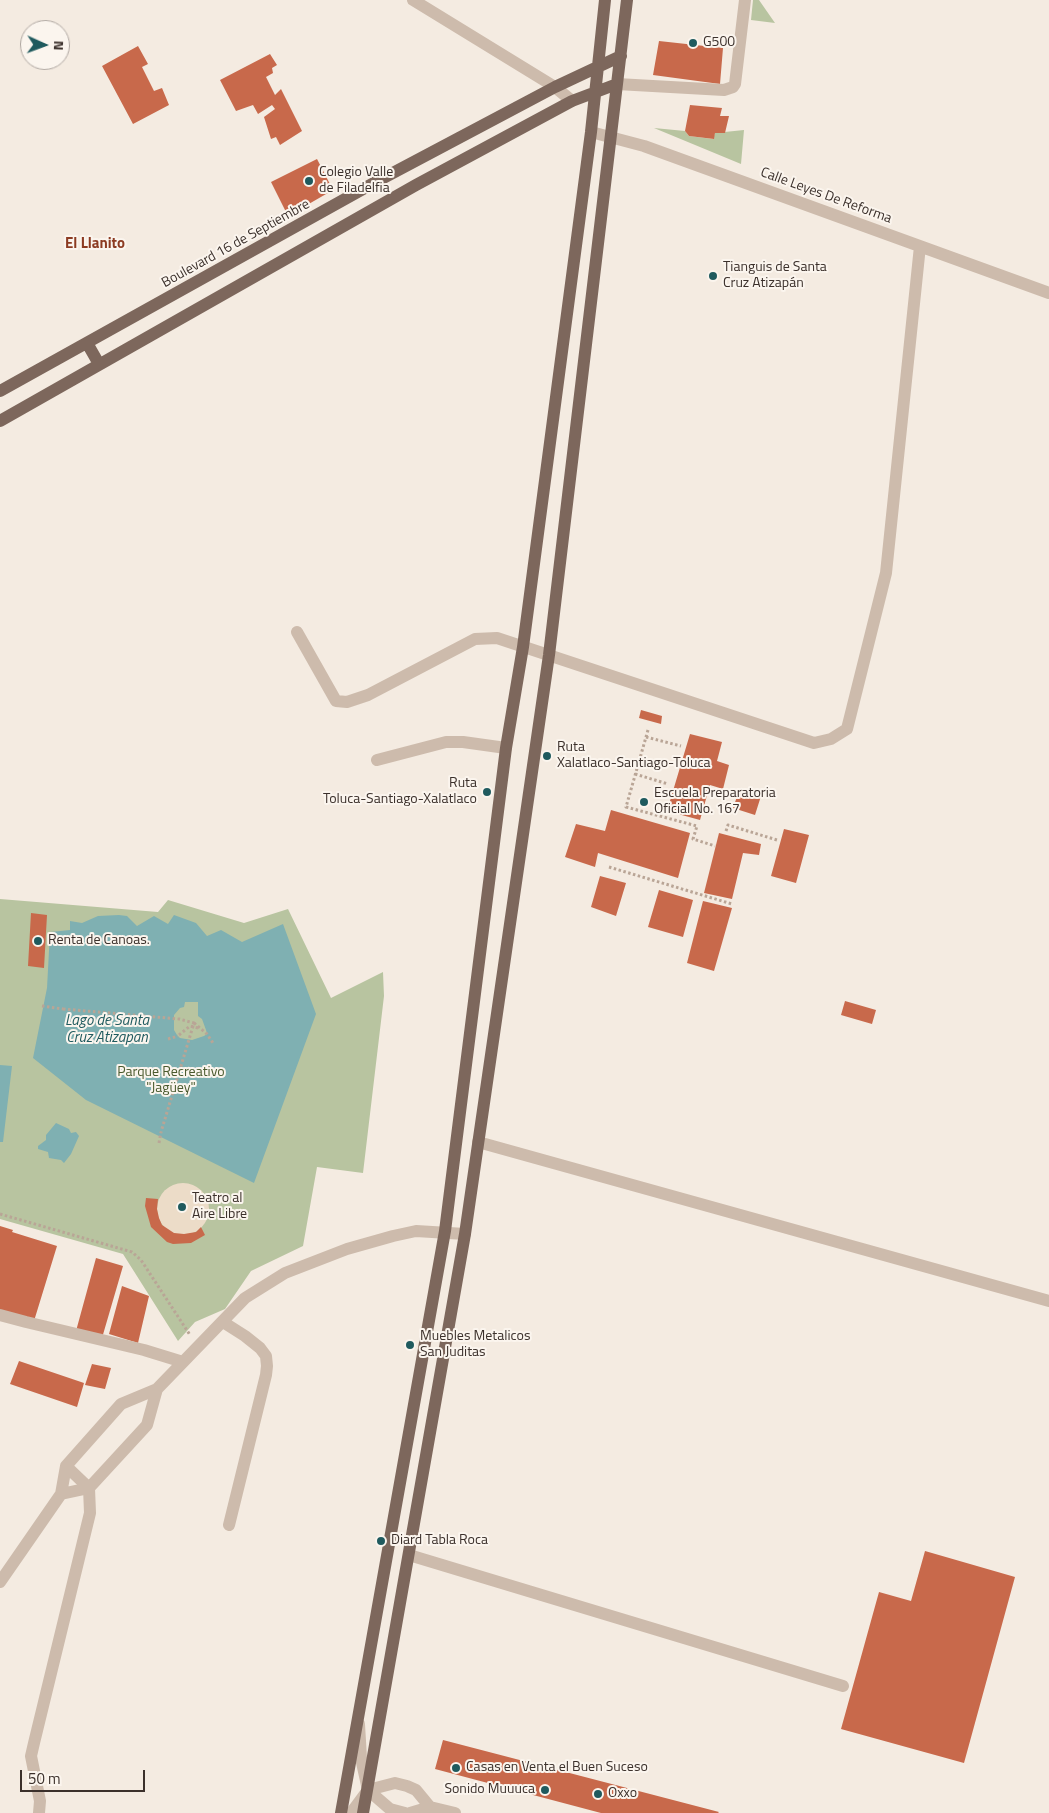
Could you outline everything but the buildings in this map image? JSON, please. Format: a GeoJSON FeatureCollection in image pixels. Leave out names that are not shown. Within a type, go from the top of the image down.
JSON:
{"type":"FeatureCollection","features":[{"type":"Feature","properties":{"kind":"main road"},"geometry":{"type":"LineString","coordinates":[[341,1813],[445,1232],[506,748],[523,647],[591,132],[605,0]]}},
{"type":"Feature","properties":{"kind":"main road"},"geometry":{"type":"LineString","coordinates":[[363,1813],[465,1234],[548,655],[627,0]]}},
{"type":"Feature","properties":{"kind":"main road","name":"Boulevard 16 de Septiembre"},"geometry":{"type":"LineString","coordinates":[[0,391],[554,87],[620,56]]}},
{"type":"Feature","properties":{"kind":"main road"},"geometry":{"type":"LineString","coordinates":[[0,421],[416,184],[572,101],[617,84]]}},
{"type":"Feature","properties":{"kind":"main road"},"geometry":{"type":"LineString","coordinates":[[406,167],[416,184]]}},
{"type":"Feature","properties":{"kind":"main road"},"geometry":{"type":"LineString","coordinates":[[87,343],[99,364]]}},
{"type":"Feature","properties":{"kind":"street"},"geometry":{"type":"LineString","coordinates":[[413,0],[554,87],[572,101]]}},
{"type":"Feature","properties":{"kind":"street"},"geometry":{"type":"LineString","coordinates":[[617,84],[724,90],[733,87],[735,84],[745,0]]}},
{"type":"Feature","properties":{"kind":"street","name":"Calle Leyes De Reforma"},"geometry":{"type":"LineString","coordinates":[[591,132],[644,146],[1049,293]]}},
{"type":"Feature","properties":{"kind":"street"},"geometry":{"type":"LineString","coordinates":[[297,632],[328,690],[336,701],[348,702],[368,694],[475,639],[497,638],[814,743],[831,739],[847,729],[886,572],[920,246]]}},
{"type":"Feature","properties":{"kind":"street"},"geometry":{"type":"LineString","coordinates":[[377,760],[446,742],[463,742],[506,748]]}},
{"type":"Feature","properties":{"kind":"street"},"geometry":{"type":"LineString","coordinates":[[478,1142],[1049,1301]]}},
{"type":"Feature","properties":{"kind":"street"},"geometry":{"type":"LineString","coordinates":[[0,1582],[61,1494],[66,1466],[120,1404],[157,1389],[246,1298],[285,1273],[347,1249],[416,1231],[465,1234]]}},
{"type":"Feature","properties":{"kind":"street"},"geometry":{"type":"LineString","coordinates":[[0,1315],[144,1350],[183,1362]]}},
{"type":"Feature","properties":{"kind":"street"},"geometry":{"type":"LineString","coordinates":[[223,1322],[260,1348],[266,1356],[267,1366],[229,1525]]}},
{"type":"Feature","properties":{"kind":"street"},"geometry":{"type":"LineString","coordinates":[[61,1494],[89,1488],[147,1426],[157,1389]]}},
{"type":"Feature","properties":{"kind":"street"},"geometry":{"type":"LineString","coordinates":[[38,1813],[40,1801],[33,1769],[32,1749],[90,1513],[89,1488],[66,1466]]}},
{"type":"Feature","properties":{"kind":"street"},"geometry":{"type":"LineString","coordinates":[[409,1555],[843,1686]]}},
{"type":"Feature","properties":{"kind":"street"},"geometry":{"type":"LineString","coordinates":[[359,1716],[361,1758],[368,1790],[390,1809],[405,1813]]}},
{"type":"Feature","properties":{"kind":"street"},"geometry":{"type":"LineString","coordinates":[[351,1813],[368,1790],[395,1783],[416,1790],[430,1807]]}},
{"type":"Feature","properties":{"kind":"street"},"geometry":{"type":"LineString","coordinates":[[410,1813],[430,1807],[455,1813]]}},
{"type":"Feature","properties":{"kind":"path"},"geometry":{"type":"LineString","coordinates":[[648,730],[626,807],[697,826],[693,839],[715,846]]}},
{"type":"Feature","properties":{"kind":"path"},"geometry":{"type":"LineString","coordinates":[[646,737],[681,746]]}},
{"type":"Feature","properties":{"kind":"path"},"geometry":{"type":"LineString","coordinates":[[636,774],[668,784]]}},
{"type":"Feature","properties":{"kind":"path"},"geometry":{"type":"LineString","coordinates":[[726,831],[728,826],[777,840]]}},
{"type":"Feature","properties":{"kind":"path"},"geometry":{"type":"LineString","coordinates":[[609,868],[732,904]]}},
{"type":"Feature","properties":{"kind":"path"},"geometry":{"type":"LineString","coordinates":[[42,1006],[179,1019],[194,1023],[207,1034],[213,1043]]}},
{"type":"Feature","properties":{"kind":"path"},"geometry":{"type":"LineString","coordinates":[[159,1143],[194,1023]]}},
{"type":"Feature","properties":{"kind":"path"},"geometry":{"type":"LineString","coordinates":[[168,1040],[179,1036],[190,1026],[198,1028]]}},
{"type":"Feature","properties":{"kind":"path"},"geometry":{"type":"LineString","coordinates":[[0,1214],[132,1252],[141,1260],[198,1347]]}},
{"type":"Feature","properties":{"kind":"green space"},"geometry":{"type":"Polygon","coordinates":[[[753,0],[759,0],[775,23],[751,20],[753,0]]]}},
{"type":"Feature","properties":{"kind":"green space"},"geometry":{"type":"Polygon","coordinates":[[[654,128],[685,131],[689,136],[713,139],[715,133],[744,130],[741,164],[654,128]]]}},
{"type":"Feature","properties":{"kind":"green space","name":"Parque Recreativo \"Jagüey\""},"geometry":{"type":"Polygon","coordinates":[[[0,899],[158,912],[168,900],[244,923],[288,909],[331,998],[383,972],[384,996],[363,1173],[317,1167],[303,1246],[251,1271],[225,1309],[195,1322],[178,1341],[123,1254],[0,1219],[0,899]]]}},
{"type":"Feature","properties":{"kind":"shaded area","name":"Teatro al Aire Libre"},"geometry":{"type":"Polygon","coordinates":[[[183,1183],[193,1185],[201,1191],[207,1199],[209,1209],[207,1219],[201,1227],[193,1233],[183,1235],[173,1233],[165,1227],[159,1219],[157,1209],[159,1199],[165,1191],[173,1185],[183,1183]]]}},
{"type":"Feature","properties":{"kind":"water","name":"Lago de Santa Cruz Atizapan"},"geometry":{"type":"Polygon","coordinates":[[[174,915],[196,923],[207,936],[221,930],[242,942],[283,924],[316,1014],[254,1183],[86,1100],[33,1058],[47,988],[50,932],[70,930],[70,921],[82,923],[98,916],[127,916],[137,926],[154,916],[168,924],[174,915]],[[185,1002],[184,1007],[180,1008],[174,1015],[174,1030],[180,1038],[192,1040],[207,1034],[202,1019],[198,1016],[198,1002],[185,1002]]]}},
{"type":"Feature","properties":{"kind":"water"},"geometry":{"type":"Polygon","coordinates":[[[0,1065],[12,1066],[3,1142],[0,1142],[0,1065]]]}},
{"type":"Feature","properties":{"kind":"water"},"geometry":{"type":"Polygon","coordinates":[[[56,1123],[69,1129],[71,1133],[76,1132],[79,1136],[71,1154],[64,1163],[61,1160],[49,1158],[48,1152],[38,1149],[38,1146],[46,1140],[46,1135],[56,1123]]]}},
{"type":"Feature","properties":{"kind":"place","name":"G500"},"geometry":{"type":"Point","coordinates":[693,43]}},
{"type":"Feature","properties":{"kind":"place","name":"Colegio Valle de Filadelfia"},"geometry":{"type":"Point","coordinates":[309,181]}},
{"type":"Feature","properties":{"kind":"place","name":"Tianguis de Santa Cruz Atizapán"},"geometry":{"type":"Point","coordinates":[713,276]}},
{"type":"Feature","properties":{"kind":"place","name":"Ruta Xalatlaco-Santiago-Toluca"},"geometry":{"type":"Point","coordinates":[547,756]}},
{"type":"Feature","properties":{"kind":"place","name":"Ruta Toluca-Santiago-Xalatlaco"},"geometry":{"type":"Point","coordinates":[487,792]}},
{"type":"Feature","properties":{"kind":"place","name":"Escuela Preparatoria Oficial No. 167"},"geometry":{"type":"Point","coordinates":[644,802]}},
{"type":"Feature","properties":{"kind":"place","name":"Renta de Canoas."},"geometry":{"type":"Point","coordinates":[38,941]}},
{"type":"Feature","properties":{"kind":"place","name":"Teatro al Aire Libre"},"geometry":{"type":"Point","coordinates":[182,1207]}},
{"type":"Feature","properties":{"kind":"place","name":"Muebles Metalicos San Juditas"},"geometry":{"type":"Point","coordinates":[410,1345]}},
{"type":"Feature","properties":{"kind":"place","name":"Diard Tabla Roca"},"geometry":{"type":"Point","coordinates":[381,1541]}},
{"type":"Feature","properties":{"kind":"place","name":"Casas en Venta el Buen Suceso"},"geometry":{"type":"Point","coordinates":[456,1768]}},
{"type":"Feature","properties":{"kind":"place","name":"Sonido Muuuca"},"geometry":{"type":"Point","coordinates":[545,1790]}},
{"type":"Feature","properties":{"kind":"place","name":"Oxxo"},"geometry":{"type":"Point","coordinates":[598,1794]}},
{"type":"Feature","properties":{"kind":"district","name":"El Llanito"},"geometry":{"type":"Point","coordinates":[95,244]}}]}
